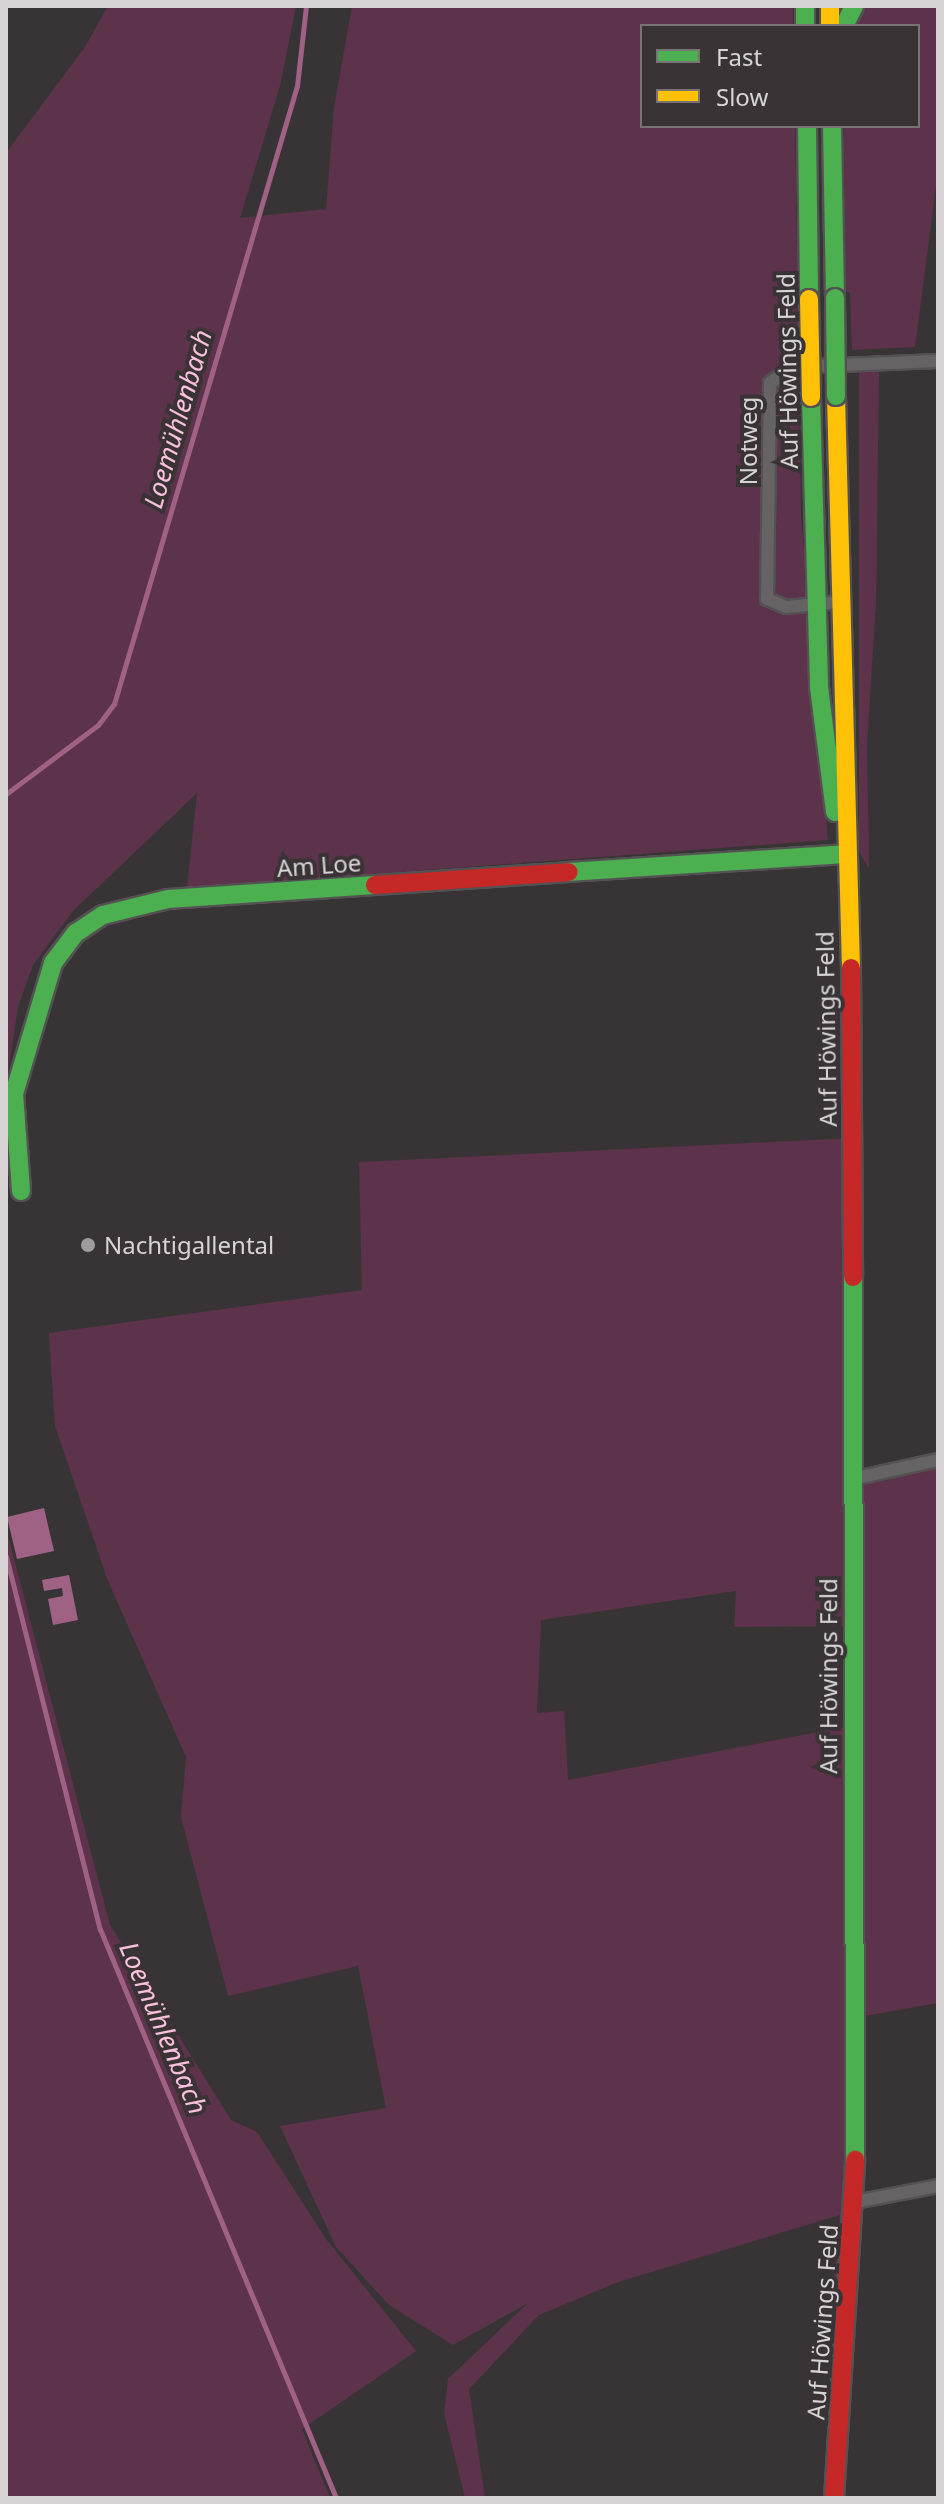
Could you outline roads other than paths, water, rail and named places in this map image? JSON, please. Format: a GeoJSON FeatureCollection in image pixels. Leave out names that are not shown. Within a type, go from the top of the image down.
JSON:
{"type":"FeatureCollection","features":[{"type":"Feature","properties":{"kind":"street"},"geometry":{"type":"LineString","coordinates":[[845,24],[854,6]]}},
{"type":"Feature","properties":{"kind":"street","name":"Auf Höwings Feld"},"geometry":{"type":"LineString","coordinates":[[807,128],[815,603],[828,779],[844,854]]}},
{"type":"Feature","properties":{"kind":"street","name":"Auf Höwings Feld"},"geometry":{"type":"LineString","coordinates":[[832,128],[844,854],[852,1021],[855,2202],[834,2498]]}},
{"type":"Feature","properties":{"kind":"street","name":"Notweg"},"geometry":{"type":"LineString","coordinates":[[839,602],[780,607],[767,599],[770,383],[793,367],[938,361]]}},
{"type":"Feature","properties":{"kind":"street","name":"Am Loe"},"geometry":{"type":"LineString","coordinates":[[21,1191],[14,1094],[18,1080],[53,963],[76,933],[103,915],[168,899],[844,854]]}},
{"type":"Feature","properties":{"kind":"street"},"geometry":{"type":"LineString","coordinates":[[852,1479],[938,1460]]}},
{"type":"Feature","properties":{"kind":"street"},"geometry":{"type":"LineString","coordinates":[[855,2202],[938,2186]]}},
{"type":"Feature","properties":{"kind":"waterway","name":"Loemühlenbach"},"geometry":{"type":"LineString","coordinates":[[6,794],[98,725],[114,704],[297,86],[306,6]]}},
{"type":"Feature","properties":{"kind":"waterway","name":"Loemühlenbach"},"geometry":{"type":"LineString","coordinates":[[6,1556],[100,1929],[336,2498]]}},
{"type":"Feature","properties":{"kind":"place","name":"Nachtigallental"},"geometry":{"type":"Point","coordinates":[88,1245]}}]}
